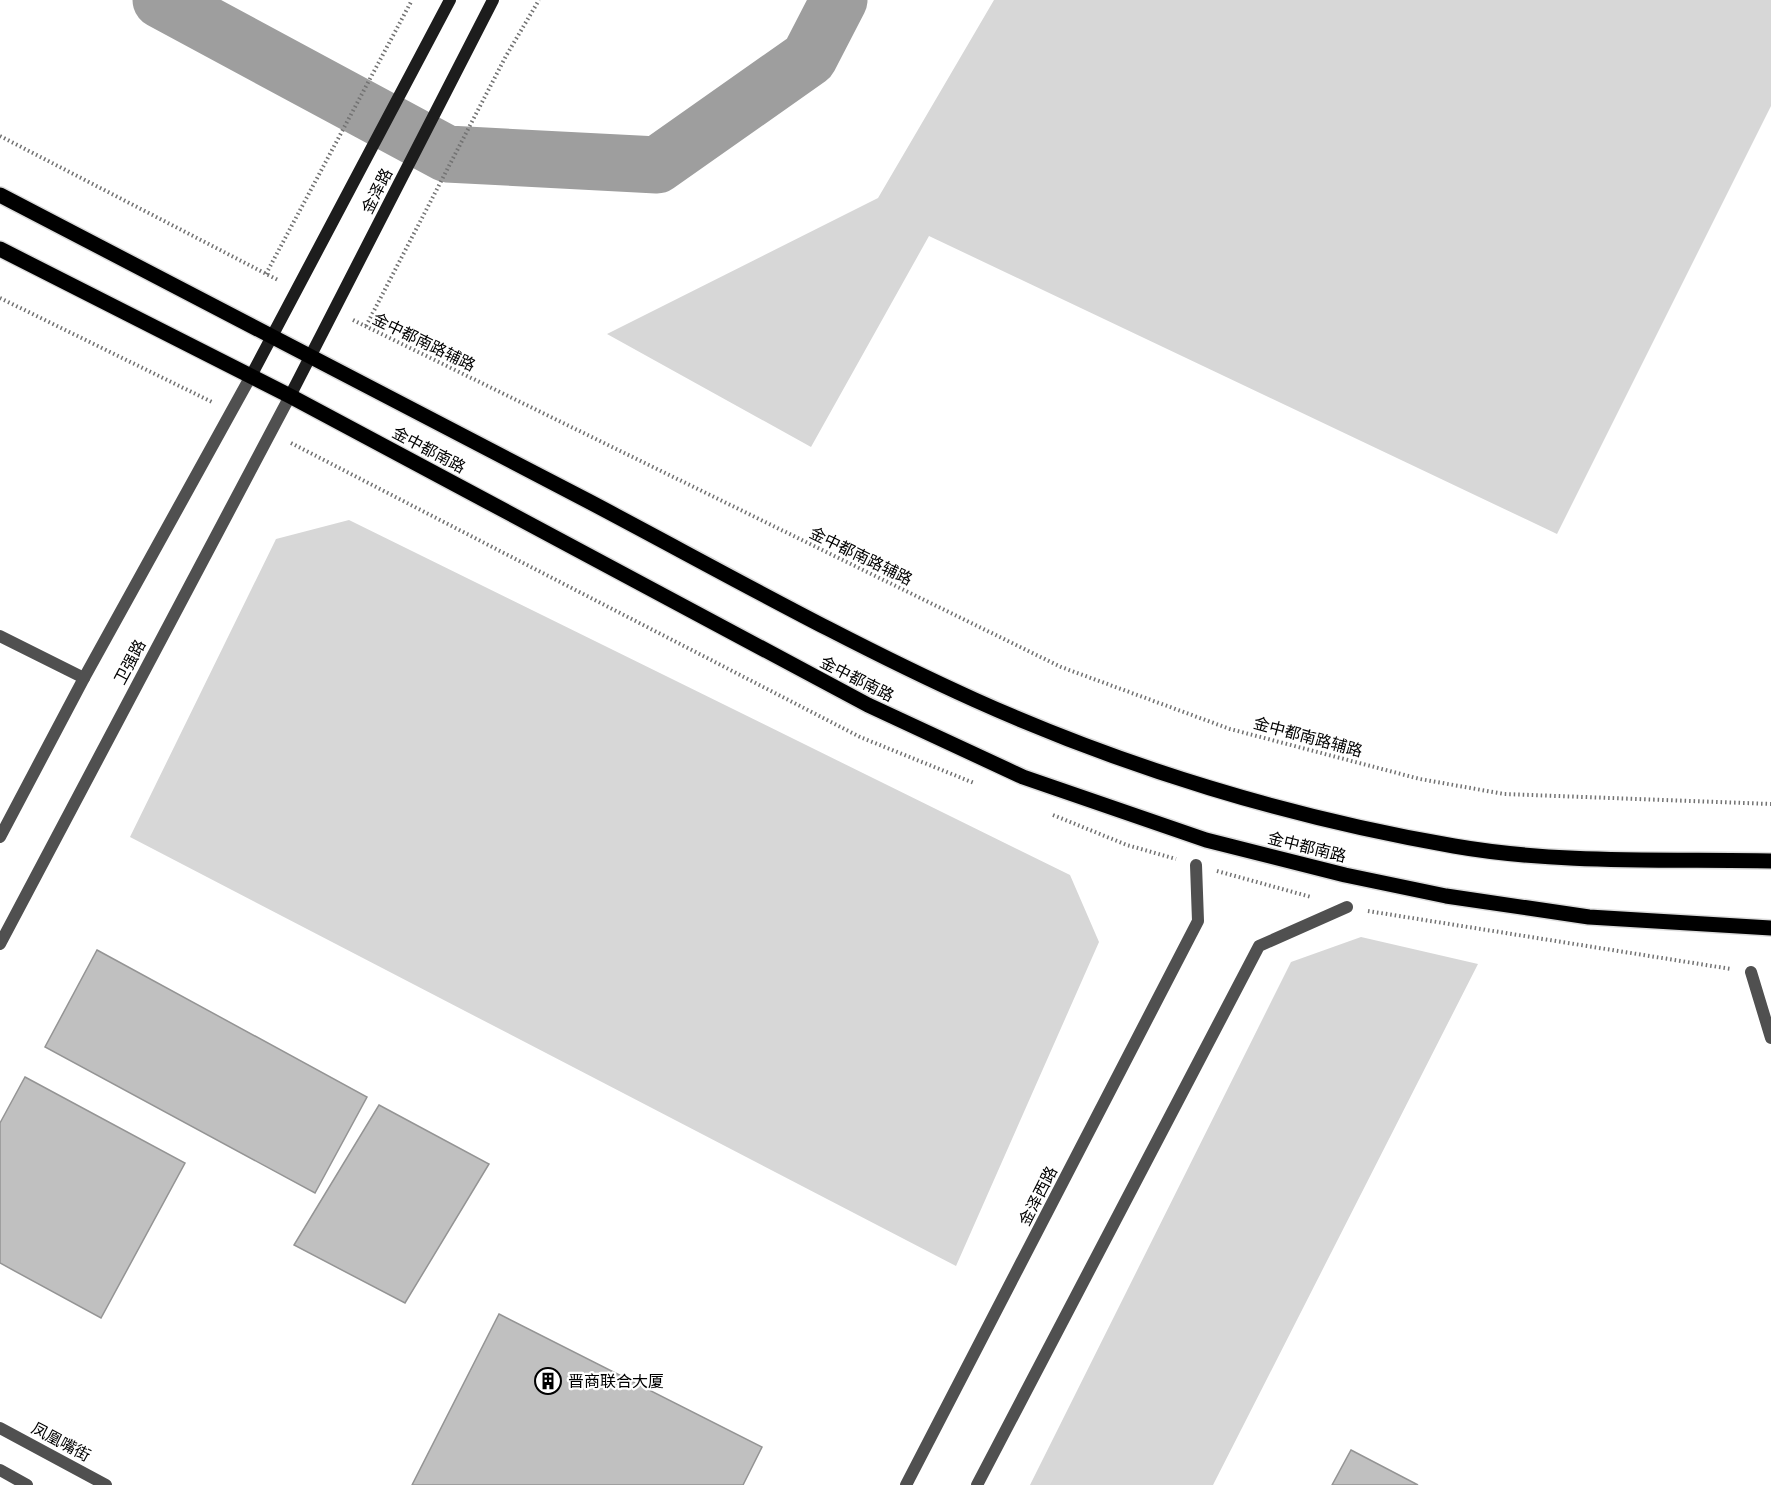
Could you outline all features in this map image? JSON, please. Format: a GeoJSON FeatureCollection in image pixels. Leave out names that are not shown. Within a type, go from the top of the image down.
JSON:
{"type":"FeatureCollection","features":[{"type":"Feature","properties":{"kind":"main road","name":"金泽路"},"geometry":{"type":"LineString","coordinates":[[251,376],[450,0]]}},
{"type":"Feature","properties":{"kind":"main road","name":"金泽路"},"geometry":{"type":"LineString","coordinates":[[290,396],[493,0]]}},
{"type":"Feature","properties":{"kind":"main road","name":"金中都南路"},"geometry":{"type":"LineString","coordinates":[[0,195],[274,335],[884,657],[1011,715],[1156,770],[1362,828],[1458,847],[1542,856],[1771,861]]}},
{"type":"Feature","properties":{"kind":"main road","name":"金中都南路"},"geometry":{"type":"LineString","coordinates":[[0,249],[290,396],[868,705],[1023,777],[1206,840],[1345,875],[1424,891],[1589,916],[1771,928]]}},
{"type":"Feature","properties":{"kind":"street","name":"卫强路"},"geometry":{"type":"LineString","coordinates":[[0,837],[84,678],[251,376]]}},
{"type":"Feature","properties":{"kind":"street","name":"卫强路"},"geometry":{"type":"LineString","coordinates":[[0,944],[290,396]]}},
{"type":"Feature","properties":{"kind":"street"},"geometry":{"type":"LineString","coordinates":[[0,636],[84,678]]}},
{"type":"Feature","properties":{"kind":"street","name":"金泽西路"},"geometry":{"type":"LineString","coordinates":[[906,1485],[1198,921],[1196,865]]}},
{"type":"Feature","properties":{"kind":"street"},"geometry":{"type":"LineString","coordinates":[[977,1485],[1259,946],[1347,908]]}},
{"type":"Feature","properties":{"kind":"street"},"geometry":{"type":"LineString","coordinates":[[1751,972],[1771,1038]]}},
{"type":"Feature","properties":{"kind":"street","name":"凤凰嘴街"},"geometry":{"type":"LineString","coordinates":[[0,1428],[106,1485]]}},
{"type":"Feature","properties":{"kind":"street"},"geometry":{"type":"LineString","coordinates":[[0,1470],[27,1485]]}},
{"type":"Feature","properties":{"kind":"path"},"geometry":{"type":"LineString","coordinates":[[266,274],[412,0]]}},
{"type":"Feature","properties":{"kind":"path"},"geometry":{"type":"LineString","coordinates":[[366,327],[506,56],[539,0]]}},
{"type":"Feature","properties":{"kind":"path"},"geometry":{"type":"LineString","coordinates":[[0,136],[298,290]]}},
{"type":"Feature","properties":{"kind":"path","name":"金中都南路辅路"},"geometry":{"type":"LineString","coordinates":[[335,310],[1061,667],[1230,729],[1420,779],[1504,794],[1771,804]]}},
{"type":"Feature","properties":{"kind":"shaded area"},"geometry":{"type":"Polygon","coordinates":[[[994,0],[1771,0],[1771,106],[1557,534],[929,236],[811,447],[607,334],[878,198],[994,0]]]}},
{"type":"Feature","properties":{"kind":"shaded area"},"geometry":{"type":"Polygon","coordinates":[[[349,520],[1070,875],[1099,942],[956,1266],[130,837],[276,539],[349,520]]]}},
{"type":"Feature","properties":{"kind":"shaded area"},"geometry":{"type":"Polygon","coordinates":[[[1361,937],[1478,964],[1213,1485],[1030,1485],[1291,962],[1361,937]]]}},
{"type":"Feature","properties":{"kind":"building"},"geometry":{"type":"Polygon","coordinates":[[[97,950],[367,1097],[315,1193],[45,1047],[97,950]]]}},
{"type":"Feature","properties":{"kind":"building"},"geometry":{"type":"Polygon","coordinates":[[[25,1077],[185,1163],[101,1318],[0,1263],[0,1123],[25,1077]]]}},
{"type":"Feature","properties":{"kind":"building"},"geometry":{"type":"Polygon","coordinates":[[[379,1105],[489,1164],[405,1303],[294,1245],[379,1105]]]}},
{"type":"Feature","properties":{"kind":"building","name":"晋商联合大厦"},"geometry":{"type":"Polygon","coordinates":[[[499,1314],[762,1447],[743,1485],[412,1485],[499,1314]]]}},
{"type":"Feature","properties":{"kind":"building"},"geometry":{"type":"Polygon","coordinates":[[[1351,1450],[1418,1485],[1332,1485],[1351,1450]]]}},
{"type":"Feature","properties":{"kind":"waterway"},"geometry":{"type":"LineString","coordinates":[[161,0],[447,154],[657,165],[809,58],[839,0]]}},
{"type":"Feature","properties":{"kind":"place","name":"晋商联合大厦"},"geometry":{"type":"Point","coordinates":[548,1381]}}]}
